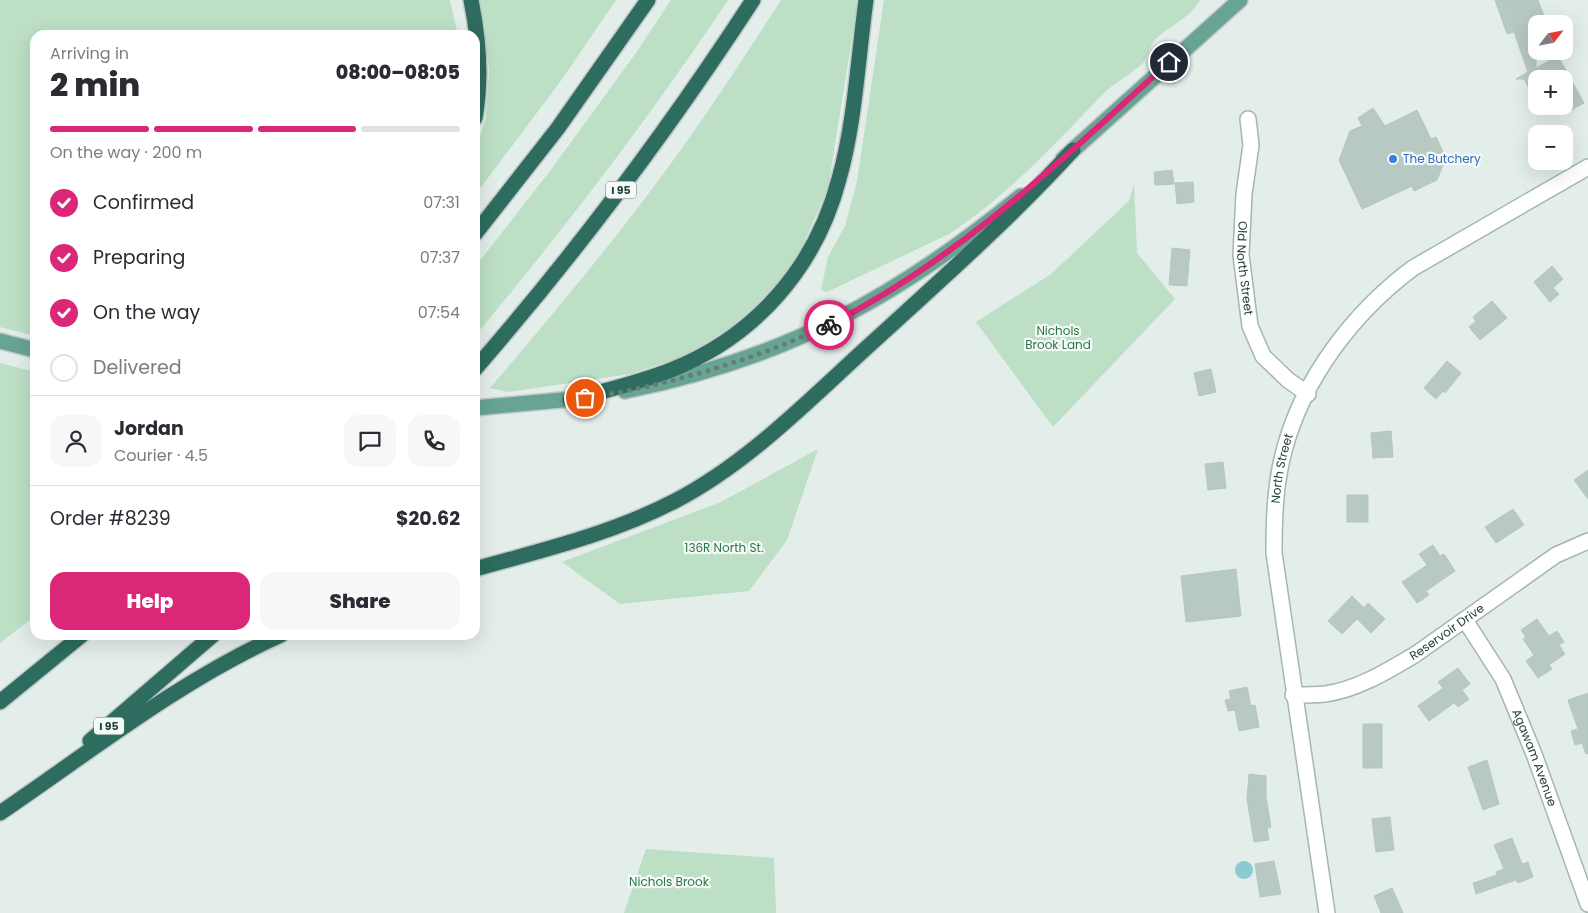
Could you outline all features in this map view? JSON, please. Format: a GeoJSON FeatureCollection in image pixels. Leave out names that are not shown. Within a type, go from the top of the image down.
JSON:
{"type":"FeatureCollection","features":[{"type":"Feature","properties":{"kind":"highway"},"geometry":{"type":"LineString","coordinates":[[471,0],[476,30]]}},
{"type":"Feature","properties":{"kind":"highway"},"geometry":{"type":"LineString","coordinates":[[480,228],[558,128],[648,0]]}},
{"type":"Feature","properties":{"kind":"highway","name":"I 95"},"geometry":{"type":"LineString","coordinates":[[480,363],[560,268],[628,180],[692,91],[753,0]]}},
{"type":"Feature","properties":{"kind":"highway"},"geometry":{"type":"LineString","coordinates":[[570,400],[642,380],[695,360],[736,335],[754,320],[787,286],[802,265],[824,224],[840,178],[866,0]]}},
{"type":"Feature","properties":{"kind":"highway"},"geometry":{"type":"LineString","coordinates":[[480,569],[596,535],[635,520],[676,500],[736,462],[774,431],[998,229],[1073,150]]}},
{"type":"Feature","properties":{"kind":"highway"},"geometry":{"type":"LineString","coordinates":[[0,702],[76,640]]}},
{"type":"Feature","properties":{"kind":"highway","name":"I 95"},"geometry":{"type":"LineString","coordinates":[[0,812],[96,736],[207,640]]}},
{"type":"Feature","properties":{"kind":"highway"},"geometry":{"type":"LineString","coordinates":[[0,812],[180,690],[236,657],[271,640]]}},
{"type":"Feature","properties":{"kind":"main road"},"geometry":{"type":"LineString","coordinates":[[1210,25],[1232,0]]}},
{"type":"Feature","properties":{"kind":"main road"},"geometry":{"type":"LineString","coordinates":[[480,408],[570,400],[643,388],[702,373],[754,356],[829,325],[886,294],[948,254],[1012,204],[1240,0]]}},
{"type":"Feature","properties":{"kind":"main road"},"geometry":{"type":"LineString","coordinates":[[0,341],[30,349]]}},
{"type":"Feature","properties":{"kind":"street","name":"Old North Street"},"geometry":{"type":"LineString","coordinates":[[1248,118],[1251,145],[1244,194],[1241,255],[1250,326],[1263,356],[1288,380],[1308,394]]}},
{"type":"Feature","properties":{"kind":"street","name":"North Street"},"geometry":{"type":"LineString","coordinates":[[1327,913],[1274,553],[1274,518],[1284,451],[1294,421],[1321,366],[1340,340],[1391,284],[1427,260],[1588,167]]}},
{"type":"Feature","properties":{"kind":"street","name":"Reservoir Drive"},"geometry":{"type":"LineString","coordinates":[[1294,695],[1326,694],[1347,688],[1409,658],[1556,555],[1588,541]]}},
{"type":"Feature","properties":{"kind":"street","name":"Agawam Avenue"},"geometry":{"type":"LineString","coordinates":[[1465,620],[1503,679],[1534,754],[1588,904]]}},
{"type":"Feature","properties":{"kind":"green space"},"geometry":{"type":"Polygon","coordinates":[[[0,0],[450,0],[457,30],[30,30],[30,335],[0,327],[0,0]]]}},
{"type":"Feature","properties":{"kind":"green space"},"geometry":{"type":"Polygon","coordinates":[[[480,0],[616,0],[560,82],[480,188],[480,137],[486,118],[489,70],[480,0]]]}},
{"type":"Feature","properties":{"kind":"green space"},"geometry":{"type":"Polygon","coordinates":[[[671,0],[728,0],[668,87],[606,171],[480,330],[480,261],[550,171],[636,53],[671,0]]]}},
{"type":"Feature","properties":{"kind":"green space"},"geometry":{"type":"Polygon","coordinates":[[[781,0],[858,0],[828,188],[799,254],[783,277],[732,326],[676,359],[630,374],[508,392],[490,388],[569,294],[646,197],[715,100],[781,0]]]}},
{"type":"Feature","properties":{"kind":"green space"},"geometry":{"type":"Polygon","coordinates":[[[884,0],[1200,0],[1196,7],[1185,17],[1155,40],[1143,63],[1106,91],[1029,170],[970,219],[949,234],[827,292],[821,290],[828,257],[845,226],[857,181],[884,0]]]}},
{"type":"Feature","properties":{"kind":"green space","name":"Nichols Brook Land"},"geometry":{"type":"Polygon","coordinates":[[[1134,184],[1137,253],[1175,299],[1053,427],[976,322],[1051,274],[1129,201],[1134,184]]]}},
{"type":"Feature","properties":{"kind":"green space"},"geometry":{"type":"Polygon","coordinates":[[[0,363],[30,371],[30,620],[0,643],[0,363]]]}},
{"type":"Feature","properties":{"kind":"green space","name":"136R North St."},"geometry":{"type":"Polygon","coordinates":[[[818,449],[787,540],[749,591],[620,604],[562,562],[721,502],[818,449]]]}},
{"type":"Feature","properties":{"kind":"green space","name":"Nichols Brook"},"geometry":{"type":"Polygon","coordinates":[[[646,849],[774,858],[776,913],[624,913],[646,849]]]}},
{"type":"Feature","properties":{"kind":"water"},"geometry":{"type":"Polygon","coordinates":[[[1244,861],[1250,864],[1253,870],[1250,876],[1244,879],[1238,876],[1235,870],[1238,864],[1244,861]]]}},
{"type":"Feature","properties":{"kind":"building"},"geometry":{"type":"Polygon","coordinates":[[[1495,0],[1538,0],[1544,15],[1528,15],[1528,60],[1536,60],[1536,68],[1551,60],[1560,60],[1566,70],[1528,70],[1528,72],[1514,32],[1507,34],[1495,0]]]}},
{"type":"Feature","properties":{"kind":"building"},"geometry":{"type":"Polygon","coordinates":[[[1528,72],[1528,86],[1524,79],[1516,79],[1528,72]]]}},
{"type":"Feature","properties":{"kind":"building"},"geometry":{"type":"Polygon","coordinates":[[[1573,83],[1584,103],[1573,109],[1573,83]]]}},
{"type":"Feature","properties":{"kind":"building","name":"The Butchery"},"geometry":{"type":"Polygon","coordinates":[[[1373,108],[1385,126],[1417,110],[1431,139],[1436,137],[1446,158],[1437,180],[1414,191],[1412,186],[1362,209],[1339,160],[1350,131],[1362,126],[1358,118],[1373,108]]]}},
{"type":"Feature","properties":{"kind":"building"},"geometry":{"type":"Polygon","coordinates":[[[1172,170],[1174,184],[1155,185],[1154,172],[1172,170]]]}},
{"type":"Feature","properties":{"kind":"building"},"geometry":{"type":"Polygon","coordinates":[[[1193,182],[1194,202],[1177,204],[1175,183],[1193,182]]]}},
{"type":"Feature","properties":{"kind":"building"},"geometry":{"type":"Polygon","coordinates":[[[1172,248],[1190,250],[1187,286],[1169,285],[1172,248]]]}},
{"type":"Feature","properties":{"kind":"building"},"geometry":{"type":"Polygon","coordinates":[[[1552,266],[1563,279],[1553,288],[1559,294],[1550,302],[1534,282],[1552,266]]]}},
{"type":"Feature","properties":{"kind":"building"},"geometry":{"type":"Polygon","coordinates":[[[1492,301],[1507,318],[1480,340],[1469,327],[1476,321],[1473,317],[1492,301]]]}},
{"type":"Feature","properties":{"kind":"building"},"geometry":{"type":"Polygon","coordinates":[[[1447,361],[1461,373],[1445,393],[1443,391],[1436,399],[1424,388],[1447,361]]]}},
{"type":"Feature","properties":{"kind":"building"},"geometry":{"type":"Polygon","coordinates":[[[1211,369],[1216,392],[1199,396],[1194,373],[1211,369]]]}},
{"type":"Feature","properties":{"kind":"building"},"geometry":{"type":"Polygon","coordinates":[[[1391,431],[1393,457],[1373,458],[1371,433],[1391,431]]]}},
{"type":"Feature","properties":{"kind":"building"},"geometry":{"type":"Polygon","coordinates":[[[1223,462],[1226,488],[1208,490],[1205,464],[1223,462]]]}},
{"type":"Feature","properties":{"kind":"building"},"geometry":{"type":"Polygon","coordinates":[[[1588,470],[1588,499],[1574,480],[1588,470]]]}},
{"type":"Feature","properties":{"kind":"building"},"geometry":{"type":"Polygon","coordinates":[[[1347,495],[1368,495],[1368,522],[1347,522],[1347,495]]]}},
{"type":"Feature","properties":{"kind":"building"},"geometry":{"type":"Polygon","coordinates":[[[1513,509],[1524,525],[1496,543],[1485,527],[1513,509]]]}},
{"type":"Feature","properties":{"kind":"building"},"geometry":{"type":"Polygon","coordinates":[[[1433,545],[1440,556],[1444,554],[1455,571],[1426,591],[1429,595],[1417,603],[1402,582],[1427,565],[1419,554],[1433,545]]]}},
{"type":"Feature","properties":{"kind":"building"},"geometry":{"type":"Polygon","coordinates":[[[1236,569],[1241,616],[1186,622],[1181,576],[1236,569]]]}},
{"type":"Feature","properties":{"kind":"building"},"geometry":{"type":"Polygon","coordinates":[[[1352,596],[1364,608],[1368,603],[1385,619],[1371,633],[1357,619],[1342,634],[1328,621],[1352,596]]]}},
{"type":"Feature","properties":{"kind":"building"},"geometry":{"type":"Polygon","coordinates":[[[1537,619],[1549,636],[1557,631],[1564,642],[1559,645],[1565,654],[1549,665],[1552,669],[1538,678],[1526,661],[1534,655],[1523,639],[1526,637],[1521,630],[1537,619]]]}},
{"type":"Feature","properties":{"kind":"building"},"geometry":{"type":"Polygon","coordinates":[[[1458,668],[1470,684],[1462,690],[1469,699],[1458,707],[1454,703],[1429,721],[1418,706],[1443,688],[1438,682],[1458,668]]]}},
{"type":"Feature","properties":{"kind":"building"},"geometry":{"type":"Polygon","coordinates":[[[1247,687],[1251,706],[1255,705],[1259,727],[1239,731],[1235,710],[1228,711],[1225,700],[1231,699],[1229,691],[1247,687]]]}},
{"type":"Feature","properties":{"kind":"building"},"geometry":{"type":"Polygon","coordinates":[[[1588,693],[1588,753],[1586,754],[1582,743],[1575,745],[1571,731],[1578,729],[1568,700],[1588,693]]]}},
{"type":"Feature","properties":{"kind":"building"},"geometry":{"type":"Polygon","coordinates":[[[1363,724],[1382,724],[1382,768],[1363,768],[1363,724]]]}},
{"type":"Feature","properties":{"kind":"building"},"geometry":{"type":"Polygon","coordinates":[[[1487,760],[1499,804],[1483,810],[1468,767],[1487,760]]]}},
{"type":"Feature","properties":{"kind":"building"},"geometry":{"type":"Polygon","coordinates":[[[1249,774],[1266,776],[1266,797],[1271,827],[1267,828],[1269,840],[1254,842],[1247,799],[1249,774]]]}},
{"type":"Feature","properties":{"kind":"building"},"geometry":{"type":"Polygon","coordinates":[[[1390,817],[1394,850],[1376,852],[1372,819],[1390,817]]]}},
{"type":"Feature","properties":{"kind":"building"},"geometry":{"type":"Polygon","coordinates":[[[1512,838],[1522,864],[1528,862],[1533,877],[1518,883],[1516,880],[1476,894],[1473,883],[1497,875],[1496,872],[1504,869],[1494,845],[1512,838]]]}},
{"type":"Feature","properties":{"kind":"building"},"geometry":{"type":"Polygon","coordinates":[[[1274,861],[1281,894],[1260,897],[1255,864],[1274,861]]]}},
{"type":"Feature","properties":{"kind":"building"},"geometry":{"type":"Polygon","coordinates":[[[1392,888],[1403,913],[1381,913],[1374,896],[1392,888]]]}},
{"type":"Feature","properties":{"kind":"way so far"},"geometry":{"type":"LineString","coordinates":[[585,398],[652,386],[702,373],[754,356],[829,325]]}},
{"type":"Feature","properties":{"kind":"place","name":"The Butchery"},"geometry":{"type":"Point","coordinates":[1393,159]}},
{"type":"Feature","properties":{"kind":"route"},"geometry":{"type":"LineString","coordinates":[[829,325],[902,284],[970,237],[1033,186],[1169,62]]}}]}
